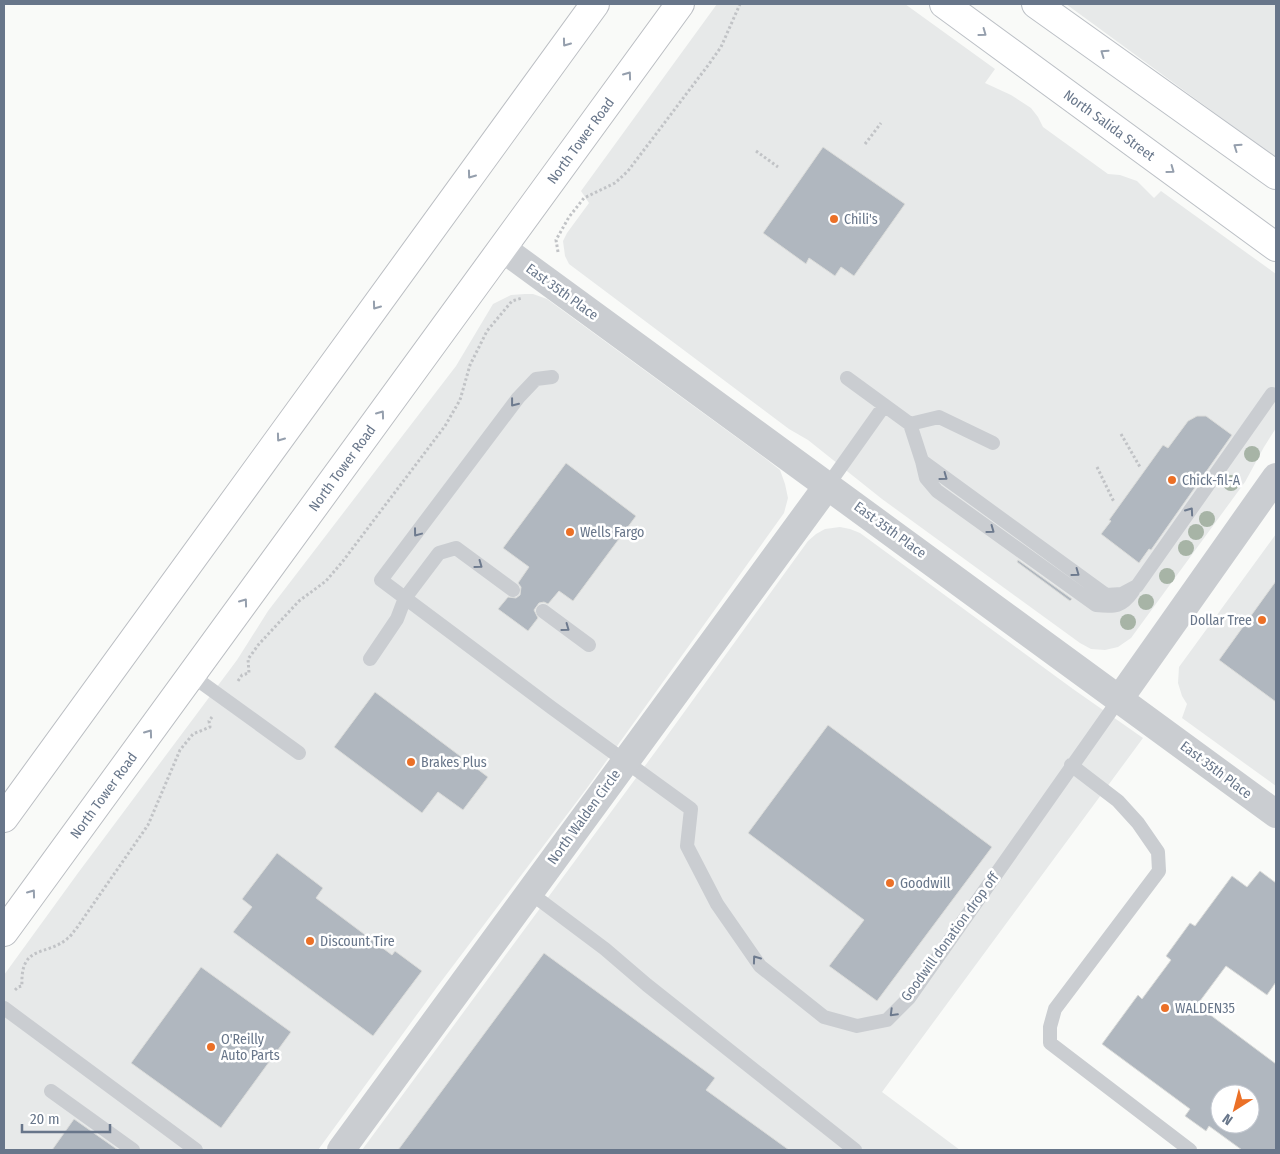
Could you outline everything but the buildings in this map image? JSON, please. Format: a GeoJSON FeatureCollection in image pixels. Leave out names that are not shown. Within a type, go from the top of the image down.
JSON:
{"type":"FeatureCollection","features":[{"type":"Feature","properties":{"kind":"main road"},"geometry":{"type":"LineString","coordinates":[[4,818],[595,4]]}},
{"type":"Feature","properties":{"kind":"main road","name":"North Tower Road"},"geometry":{"type":"LineString","coordinates":[[4,932],[680,4]]}},
{"type":"Feature","properties":{"kind":"main road","name":"North Salida Street"},"geometry":{"type":"LineString","coordinates":[[944,4],[1276,247]]}},
{"type":"Feature","properties":{"kind":"main road"},"geometry":{"type":"LineString","coordinates":[[1036,4],[1276,175]]}},
{"type":"Feature","properties":{"kind":"street","name":"East 35th Place"},"geometry":{"type":"LineString","coordinates":[[502,248],[1120,698],[1276,814]]}},
{"type":"Feature","properties":{"kind":"street"},"geometry":{"type":"LineString","coordinates":[[1120,698],[1276,476]]}},
{"type":"Feature","properties":{"kind":"street","name":"North Walden Circle"},"geometry":{"type":"LineString","coordinates":[[340,1150],[828,485]]}},
{"type":"Feature","properties":{"kind":"lane"},"geometry":{"type":"LineString","coordinates":[[552,376],[536,379],[518,398],[381,580],[625,761]]}},
{"type":"Feature","properties":{"kind":"lane"},"geometry":{"type":"LineString","coordinates":[[846,378],[910,424],[922,461],[1106,595],[1122,594],[1137,586],[1272,394]]}},
{"type":"Feature","properties":{"kind":"lane"},"geometry":{"type":"LineString","coordinates":[[828,485],[884,406]]}},
{"type":"Feature","properties":{"kind":"lane"},"geometry":{"type":"LineString","coordinates":[[910,424],[939,417],[993,443]]}},
{"type":"Feature","properties":{"kind":"lane"},"geometry":{"type":"LineString","coordinates":[[370,659],[397,619],[405,598],[440,553],[456,548],[513,590]]}},
{"type":"Feature","properties":{"kind":"lane"},"geometry":{"type":"LineString","coordinates":[[543,611],[589,645]]}},
{"type":"Feature","properties":{"kind":"lane"},"geometry":{"type":"LineString","coordinates":[[191,675],[299,753]]}},
{"type":"Feature","properties":{"kind":"lane","name":"Goodwill donation drop off"},"geometry":{"type":"LineString","coordinates":[[625,761],[691,808],[687,846],[717,904],[760,966],[824,1017],[857,1026],[887,1020],[909,998],[1071,765],[1120,698]]}},
{"type":"Feature","properties":{"kind":"lane"},"geometry":{"type":"LineString","coordinates":[[1071,765],[1118,801],[1138,823],[1158,852],[1159,871],[1055,1009],[1050,1026],[1050,1043],[1190,1150]]}},
{"type":"Feature","properties":{"kind":"lane"},"geometry":{"type":"LineString","coordinates":[[529,892],[605,949],[654,991],[855,1150]]}},
{"type":"Feature","properties":{"kind":"lane"},"geometry":{"type":"LineString","coordinates":[[4,1008],[196,1150]]}},
{"type":"Feature","properties":{"kind":"lane"},"geometry":{"type":"LineString","coordinates":[[51,1091],[133,1150]]}},
{"type":"Feature","properties":{"kind":"path"},"geometry":{"type":"LineString","coordinates":[[553,256],[558,254],[556,240],[569,217],[584,198],[616,183],[628,171],[709,64],[721,47],[740,4]]}},
{"type":"Feature","properties":{"kind":"path"},"geometry":{"type":"LineString","coordinates":[[865,144],[881,123]]}},
{"type":"Feature","properties":{"kind":"path"},"geometry":{"type":"LineString","coordinates":[[756,151],[778,167]]}},
{"type":"Feature","properties":{"kind":"path"},"geometry":{"type":"LineString","coordinates":[[242,675],[249,673],[248,659],[259,644],[299,601],[326,580],[343,561],[445,426],[460,400],[470,365],[486,331],[512,301],[525,298],[525,294]]}},
{"type":"Feature","properties":{"kind":"path"},"geometry":{"type":"LineString","coordinates":[[1121,434],[1140,467]]}},
{"type":"Feature","properties":{"kind":"path"},"geometry":{"type":"LineString","coordinates":[[1097,467],[1114,502]]}},
{"type":"Feature","properties":{"kind":"path"},"geometry":{"type":"LineString","coordinates":[[18,987],[22,986],[22,972],[27,960],[40,950],[55,946],[67,939],[76,929],[148,825],[180,750],[193,734],[210,727],[209,721]]}},
{"type":"Feature","properties":{"kind":"shaded area"},"geometry":{"type":"Polygon","coordinates":[[[717,4],[905,4],[995,69],[985,83],[1011,95],[1031,108],[1043,127],[1108,174],[1120,175],[1137,181],[1154,198],[1161,191],[1276,274],[1276,428],[1245,482],[1131,638],[1118,647],[1105,650],[1091,649],[1080,643],[882,499],[808,440],[789,429],[569,264],[565,256],[563,241],[589,203],[581,191],[717,4]]]}},
{"type":"Feature","properties":{"kind":"shaded area"},"geometry":{"type":"Polygon","coordinates":[[[1066,4],[1276,4],[1276,158],[1212,111],[1066,4]]]}},
{"type":"Feature","properties":{"kind":"shaded area"},"geometry":{"type":"Polygon","coordinates":[[[533,294],[547,299],[780,470],[788,498],[784,513],[587,788],[437,987],[318,1150],[4,1150],[4,975],[237,660],[268,611],[456,366],[493,304],[511,295],[533,294]]]}},
{"type":"Feature","properties":{"kind":"shaded area"},"geometry":{"type":"Polygon","coordinates":[[[840,527],[860,533],[1143,738],[882,1092],[960,1150],[362,1150],[808,541],[825,529],[840,527]]]}},
{"type":"Feature","properties":{"kind":"shaded area"},"geometry":{"type":"Polygon","coordinates":[[[1276,534],[1276,786],[1182,718],[1187,704],[1178,683],[1179,667],[1276,534]]]}},
{"type":"Feature","properties":{"kind":"place","name":"Chili's"},"geometry":{"type":"Point","coordinates":[834,219]}},
{"type":"Feature","properties":{"kind":"place","name":"Chick-fil-A"},"geometry":{"type":"Point","coordinates":[1172,480]}},
{"type":"Feature","properties":{"kind":"place","name":"Wells Fargo"},"geometry":{"type":"Point","coordinates":[570,532]}},
{"type":"Feature","properties":{"kind":"place","name":"Dollar Tree"},"geometry":{"type":"Point","coordinates":[1262,620]}},
{"type":"Feature","properties":{"kind":"place","name":"Brakes Plus"},"geometry":{"type":"Point","coordinates":[411,762]}},
{"type":"Feature","properties":{"kind":"place","name":"Goodwill"},"geometry":{"type":"Point","coordinates":[890,883]}},
{"type":"Feature","properties":{"kind":"place","name":"Discount Tire"},"geometry":{"type":"Point","coordinates":[310,941]}},
{"type":"Feature","properties":{"kind":"place","name":"WALDEN35"},"geometry":{"type":"Point","coordinates":[1165,1008]}},
{"type":"Feature","properties":{"kind":"place","name":"O'Reilly Auto Parts"},"geometry":{"type":"Point","coordinates":[211,1047]}}]}
